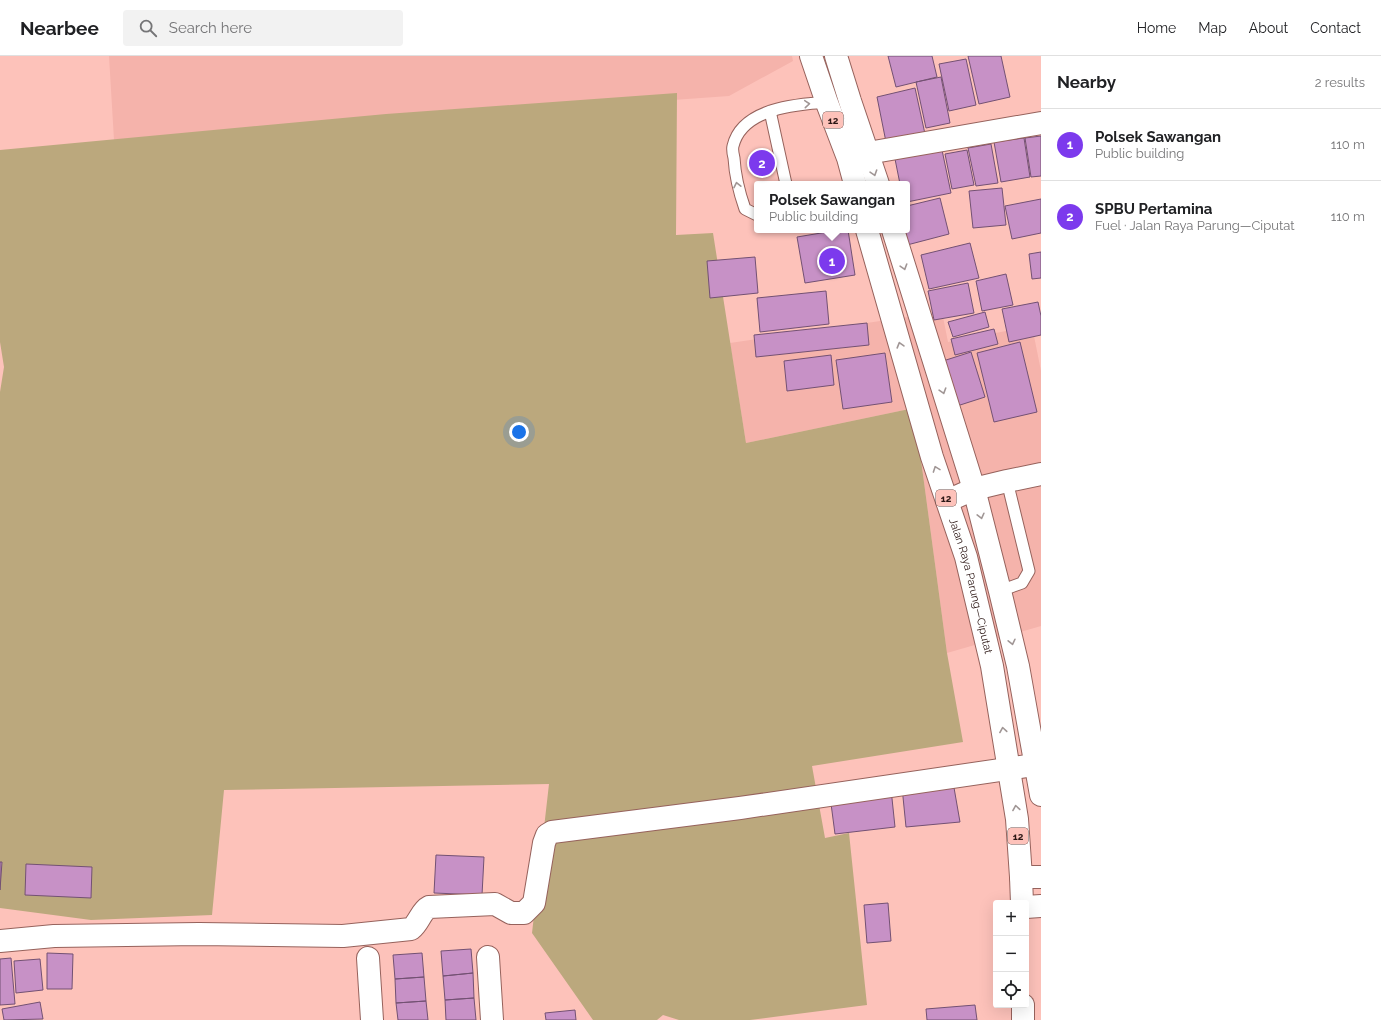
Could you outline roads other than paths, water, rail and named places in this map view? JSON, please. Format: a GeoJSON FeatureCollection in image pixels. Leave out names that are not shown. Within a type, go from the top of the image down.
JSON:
{"type":"FeatureCollection","features":[{"type":"Feature","properties":{"kind":"main road","name":"12"},"geometry":{"type":"LineString","coordinates":[[811,56],[827,103],[858,155],[876,181]]}},
{"type":"Feature","properties":{"kind":"main road","name":"12"},"geometry":{"type":"LineString","coordinates":[[836,56],[850,101],[858,155],[855,181]]}},
{"type":"Feature","properties":{"kind":"main road"},"geometry":{"type":"LineString","coordinates":[[858,155],[1041,123]]}},
{"type":"Feature","properties":{"kind":"main road","name":"Jalan Raya Parung—Ciputat"},"geometry":{"type":"LineString","coordinates":[[868,233],[932,457],[966,557],[992,666],[1017,819],[1031,877],[1023,900]]}},
{"type":"Feature","properties":{"kind":"main road"},"geometry":{"type":"LineString","coordinates":[[894,233],[974,489],[1018,666],[1039,764],[1041,795]]}},
{"type":"Feature","properties":{"kind":"main road"},"geometry":{"type":"LineString","coordinates":[[947,500],[974,489],[1041,474]]}},
{"type":"Feature","properties":{"kind":"main road"},"geometry":{"type":"LineString","coordinates":[[0,941],[54,936],[191,934],[343,936],[411,929],[415,926],[425,909],[429,907],[495,904],[511,914],[524,913],[534,903],[544,842],[548,835],[552,832],[740,808],[1039,764]]}},
{"type":"Feature","properties":{"kind":"main road"},"geometry":{"type":"LineString","coordinates":[[1029,907],[1041,906]]}},
{"type":"Feature","properties":{"kind":"main road"},"geometry":{"type":"LineString","coordinates":[[488,957],[492,1020]]}},
{"type":"Feature","properties":{"kind":"main road"},"geometry":{"type":"LineString","coordinates":[[368,958],[372,1020]]}},
{"type":"Feature","properties":{"kind":"main road"},"geometry":{"type":"LineString","coordinates":[[1023,1008],[1023,1020]]}},
{"type":"Feature","properties":{"kind":"lane"},"geometry":{"type":"LineString","coordinates":[[754,214],[745,209],[735,173],[733,147],[739,132],[754,118],[770,111],[798,105],[850,101]]}},
{"type":"Feature","properties":{"kind":"lane"},"geometry":{"type":"LineString","coordinates":[[770,111],[785,181]]}},
{"type":"Feature","properties":{"kind":"lane"},"geometry":{"type":"LineString","coordinates":[[1000,590],[1022,583],[1029,571],[1007,481]]}},
{"type":"Feature","properties":{"kind":"place","name":"SPBU Pertamina"},"geometry":{"type":"Point","coordinates":[762,163]}},
{"type":"Feature","properties":{"kind":"place","name":"Polsek Sawangan"},"geometry":{"type":"Point","coordinates":[832,261]}}]}
